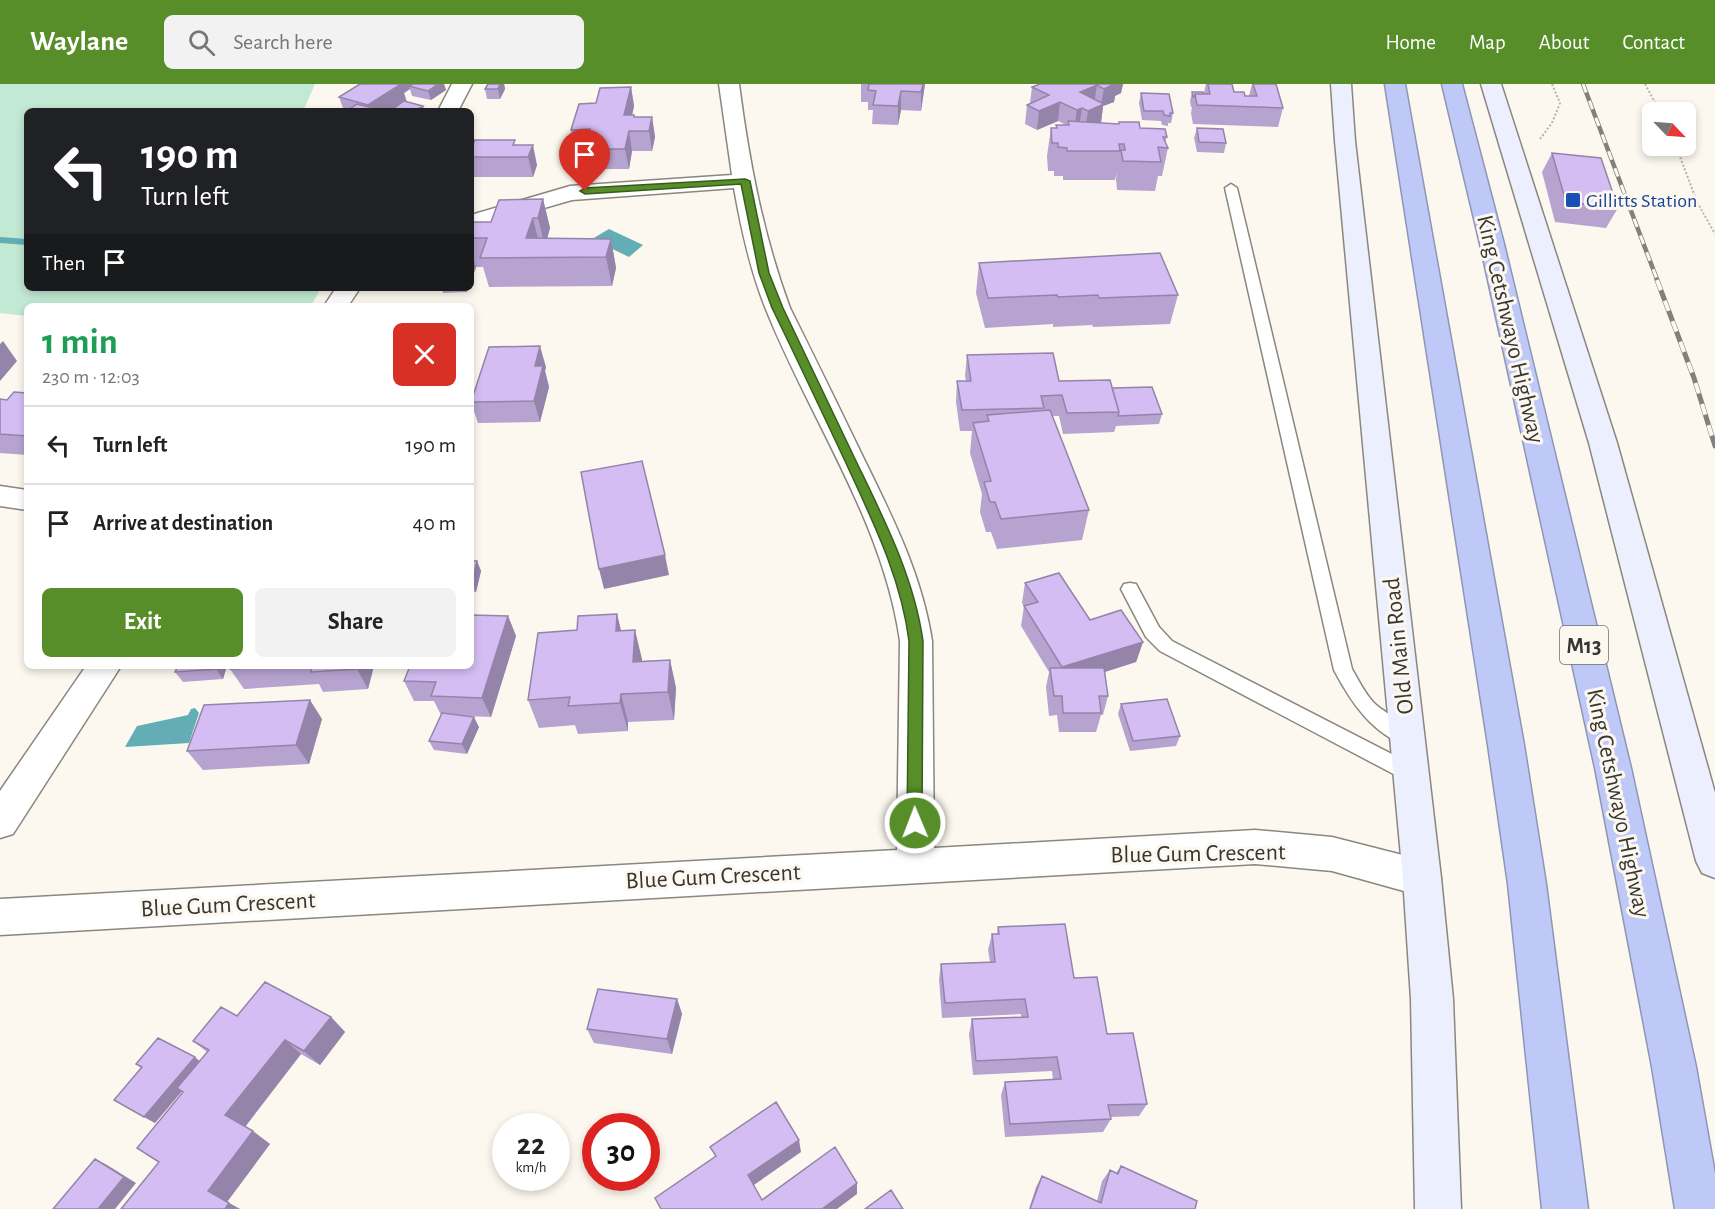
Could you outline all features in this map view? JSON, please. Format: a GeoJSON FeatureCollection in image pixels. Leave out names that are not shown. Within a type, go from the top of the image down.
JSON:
{"type":"FeatureCollection","features":[{"type":"Feature","properties":{"kind":"highway"},"geometry":{"type":"LineString","coordinates":[[1395,84],[1506,745],[1527,884],[1564,1209]]}},
{"type":"Feature","properties":{"kind":"highway","name":"King Cetshwayo Highway"},"geometry":{"type":"LineString","coordinates":[[1452,84],[1492,244],[1613,768],[1674,1067],[1698,1209]]}},
{"type":"Feature","properties":{"kind":"street"},"geometry":{"type":"LineString","coordinates":[[450,108],[462,84]]}},
{"type":"Feature","properties":{"kind":"street"},"geometry":{"type":"LineString","coordinates":[[729,84],[735,134],[764,273],[778,308],[880,522],[903,581],[912,614],[916,641],[914,802],[916,865]]}},
{"type":"Feature","properties":{"kind":"street","name":"Old Main Road"},"geometry":{"type":"LineString","coordinates":[[1341,84],[1345,141],[1422,878],[1432,999],[1438,1209]]}},
{"type":"Feature","properties":{"kind":"street"},"geometry":{"type":"LineString","coordinates":[[1491,84],[1603,443],[1715,861]]}},
{"type":"Feature","properties":{"kind":"street"},"geometry":{"type":"LineString","coordinates":[[474,221],[570,193],[745,181]]}},
{"type":"Feature","properties":{"kind":"street"},"geometry":{"type":"LineString","coordinates":[[0,496],[24,500]]}},
{"type":"Feature","properties":{"kind":"street"},"geometry":{"type":"LineString","coordinates":[[0,822],[102,669]]}},
{"type":"Feature","properties":{"kind":"street","name":"Blue Gum Crescent"},"geometry":{"type":"LineString","coordinates":[[0,917],[1255,847],[1332,854],[1422,878]]}},
{"type":"Feature","properties":{"kind":"lane"},"geometry":{"type":"LineString","coordinates":[[1231,188],[1343,670],[1365,706],[1379,719],[1408,738]]}},
{"type":"Feature","properties":{"kind":"lane"},"geometry":{"type":"LineString","coordinates":[[1130,589],[1152,632],[1166,646],[1412,774]]}},
{"type":"Feature","properties":{"kind":"path"},"geometry":{"type":"LineString","coordinates":[[1511,146],[1540,140],[1547,131],[1560,103],[1552,84]]}},
{"type":"Feature","properties":{"kind":"path"},"geometry":{"type":"LineString","coordinates":[[1645,84],[1655,102]]}},
{"type":"Feature","properties":{"kind":"path"},"geometry":{"type":"LineString","coordinates":[[1680,156],[1697,202],[1715,234]]}},
{"type":"Feature","properties":{"kind":"green space"},"geometry":{"type":"Polygon","coordinates":[[[0,84],[315,84],[304,108],[24,108],[24,291],[319,291],[313,303],[24,303],[24,316],[0,313],[0,84]]]}},
{"type":"Feature","properties":{"kind":"water"},"geometry":{"type":"Polygon","coordinates":[[[609,229],[643,245],[629,257],[592,239],[609,229]]]}},
{"type":"Feature","properties":{"kind":"water"},"geometry":{"type":"Polygon","coordinates":[[[195,708],[199,713],[189,743],[125,747],[137,726],[188,715],[191,709],[195,708]]]}},
{"type":"Feature","properties":{"kind":"building"},"geometry":{"type":"Polygon","coordinates":[[[360,84],[401,84],[368,105],[339,97],[360,84]]]}},
{"type":"Feature","properties":{"kind":"building"},"geometry":{"type":"Polygon","coordinates":[[[438,84],[428,91],[409,86],[438,84]]]}},
{"type":"Feature","properties":{"kind":"building"},"geometry":{"type":"Polygon","coordinates":[[[488,84],[500,84],[498,89],[485,89],[488,84]]]}},
{"type":"Feature","properties":{"kind":"building"},"geometry":{"type":"Polygon","coordinates":[[[869,84],[923,84],[921,92],[901,91],[898,106],[873,105],[876,91],[868,90],[869,84]]]}},
{"type":"Feature","properties":{"kind":"building"},"geometry":{"type":"Polygon","coordinates":[[[1040,84],[1114,84],[1104,89],[1097,85],[1080,92],[1104,104],[1088,111],[1082,108],[1077,110],[1060,102],[1039,111],[1027,105],[1049,95],[1032,87],[1040,84]]]}},
{"type":"Feature","properties":{"kind":"building"},"geometry":{"type":"Polygon","coordinates":[[[1208,84],[1232,84],[1234,92],[1244,92],[1245,96],[1257,96],[1253,84],[1276,84],[1283,108],[1197,105],[1195,94],[1210,94],[1208,84]]]}},
{"type":"Feature","properties":{"kind":"building"},"geometry":{"type":"Polygon","coordinates":[[[631,87],[624,115],[652,117],[649,131],[629,131],[625,149],[585,149],[590,129],[571,130],[579,104],[596,103],[600,88],[631,87]]]}},
{"type":"Feature","properties":{"kind":"building"},"geometry":{"type":"Polygon","coordinates":[[[1192,92],[1203,92],[1204,94],[1195,94],[1193,97],[1192,92]]]}},
{"type":"Feature","properties":{"kind":"building"},"geometry":{"type":"Polygon","coordinates":[[[1141,93],[1169,94],[1173,113],[1170,113],[1170,116],[1164,115],[1163,111],[1144,111],[1141,93]]]}},
{"type":"Feature","properties":{"kind":"building"},"geometry":{"type":"Polygon","coordinates":[[[404,101],[423,106],[420,108],[394,108],[404,101]]]}},
{"type":"Feature","properties":{"kind":"building"},"geometry":{"type":"Polygon","coordinates":[[[357,104],[373,108],[351,108],[357,104]]]}},
{"type":"Feature","properties":{"kind":"building"},"geometry":{"type":"Polygon","coordinates":[[[1068,121],[1119,124],[1119,122],[1139,122],[1140,128],[1165,129],[1167,137],[1163,137],[1168,148],[1158,147],[1161,162],[1123,161],[1121,150],[1125,150],[1124,144],[1119,144],[1120,151],[1067,151],[1067,148],[1058,147],[1058,143],[1052,143],[1051,128],[1057,128],[1056,125],[1069,125],[1068,121]]]}},
{"type":"Feature","properties":{"kind":"building"},"geometry":{"type":"Polygon","coordinates":[[[1197,128],[1223,129],[1226,143],[1199,142],[1197,128]]]}},
{"type":"Feature","properties":{"kind":"building"},"geometry":{"type":"Polygon","coordinates":[[[475,140],[515,140],[513,145],[533,145],[528,157],[474,157],[475,140]]]}},
{"type":"Feature","properties":{"kind":"building"},"geometry":{"type":"Polygon","coordinates":[[[1552,153],[1601,158],[1618,208],[1566,202],[1552,153]]]}},
{"type":"Feature","properties":{"kind":"building"},"geometry":{"type":"Polygon","coordinates":[[[543,199],[538,218],[533,218],[526,238],[611,239],[606,257],[480,258],[487,238],[474,238],[474,222],[491,222],[499,200],[543,199]]]}},
{"type":"Feature","properties":{"kind":"building"},"geometry":{"type":"Polygon","coordinates":[[[1160,253],[1178,295],[1099,298],[1098,295],[1058,297],[1057,295],[988,298],[979,263],[1160,253]]]}},
{"type":"Feature","properties":{"kind":"building"},"geometry":{"type":"Polygon","coordinates":[[[540,346],[535,366],[543,366],[534,401],[474,402],[474,393],[489,347],[540,346]]]}},
{"type":"Feature","properties":{"kind":"building"},"geometry":{"type":"Polygon","coordinates":[[[1053,353],[1059,381],[1110,380],[1119,412],[1067,413],[1062,395],[1041,396],[1044,408],[962,410],[957,381],[971,381],[967,355],[1053,353]]]}},
{"type":"Feature","properties":{"kind":"building"},"geometry":{"type":"Polygon","coordinates":[[[1152,387],[1162,414],[1118,416],[1119,412],[1112,388],[1152,387]]]}},
{"type":"Feature","properties":{"kind":"building"},"geometry":{"type":"Polygon","coordinates":[[[14,392],[24,393],[24,436],[0,434],[0,399],[7,400],[14,392]]]}},
{"type":"Feature","properties":{"kind":"building"},"geometry":{"type":"Polygon","coordinates":[[[1050,410],[1089,510],[1001,519],[995,502],[990,502],[984,482],[991,481],[973,423],[989,421],[987,415],[1050,410]]]}},
{"type":"Feature","properties":{"kind":"building"},"geometry":{"type":"Polygon","coordinates":[[[642,461],[665,555],[599,569],[581,472],[642,461]]]}},
{"type":"Feature","properties":{"kind":"building"},"geometry":{"type":"Polygon","coordinates":[[[1059,573],[1090,620],[1121,610],[1143,642],[1062,667],[1024,606],[1038,602],[1025,583],[1059,573]]]}},
{"type":"Feature","properties":{"kind":"building"},"geometry":{"type":"Polygon","coordinates":[[[617,614],[616,631],[635,630],[633,662],[670,660],[668,692],[621,694],[620,703],[568,706],[570,697],[528,700],[538,633],[577,630],[578,616],[617,614]]]}},
{"type":"Feature","properties":{"kind":"building"},"geometry":{"type":"Polygon","coordinates":[[[474,615],[508,616],[482,698],[431,696],[436,682],[404,681],[409,669],[474,669],[474,615]]]}},
{"type":"Feature","properties":{"kind":"building"},"geometry":{"type":"Polygon","coordinates":[[[1050,668],[1104,668],[1108,696],[1099,696],[1101,713],[1063,713],[1062,696],[1054,696],[1050,668]]]}},
{"type":"Feature","properties":{"kind":"building"},"geometry":{"type":"Polygon","coordinates":[[[176,669],[216,669],[175,672],[176,669]]]}},
{"type":"Feature","properties":{"kind":"building"},"geometry":{"type":"Polygon","coordinates":[[[312,669],[357,669],[311,672],[312,669]]]}},
{"type":"Feature","properties":{"kind":"building"},"geometry":{"type":"Polygon","coordinates":[[[1167,699],[1180,736],[1133,741],[1121,704],[1167,699]]]}},
{"type":"Feature","properties":{"kind":"building"},"geometry":{"type":"Polygon","coordinates":[[[310,700],[296,745],[187,751],[204,705],[310,700]]]}},
{"type":"Feature","properties":{"kind":"building"},"geometry":{"type":"Polygon","coordinates":[[[442,713],[474,717],[462,744],[429,741],[442,713]]]}},
{"type":"Feature","properties":{"kind":"building"},"geometry":{"type":"Polygon","coordinates":[[[1065,924],[1074,978],[1097,977],[1107,1034],[1133,1033],[1147,1104],[1108,1105],[1111,1119],[1010,1124],[1005,1082],[1061,1079],[1057,1057],[976,1061],[972,1019],[1028,1017],[1025,999],[945,1003],[941,964],[995,962],[992,934],[999,934],[998,927],[1065,924]]]}},
{"type":"Feature","properties":{"kind":"building"},"geometry":{"type":"Polygon","coordinates":[[[265,982],[331,1017],[304,1051],[285,1040],[225,1115],[253,1131],[208,1191],[229,1203],[225,1209],[121,1209],[159,1162],[137,1148],[183,1092],[177,1088],[209,1050],[193,1041],[221,1007],[237,1016],[265,982]]]}},
{"type":"Feature","properties":{"kind":"building"},"geometry":{"type":"Polygon","coordinates":[[[598,989],[677,999],[667,1039],[587,1029],[598,989]]]}},
{"type":"Feature","properties":{"kind":"building"},"geometry":{"type":"Polygon","coordinates":[[[158,1038],[195,1057],[144,1117],[114,1100],[142,1067],[136,1064],[158,1038]]]}},
{"type":"Feature","properties":{"kind":"building"},"geometry":{"type":"Polygon","coordinates":[[[776,1102],[799,1140],[748,1175],[762,1200],[835,1147],[857,1183],[822,1209],[661,1209],[655,1198],[716,1156],[710,1147],[776,1102]]]}},
{"type":"Feature","properties":{"kind":"building"},"geometry":{"type":"Polygon","coordinates":[[[95,1159],[124,1177],[98,1209],[53,1209],[95,1159]]]}},
{"type":"Feature","properties":{"kind":"building"},"geometry":{"type":"Polygon","coordinates":[[[1121,1166],[1197,1201],[1195,1209],[1030,1209],[1042,1176],[1101,1203],[1110,1170],[1118,1174],[1121,1166]]]}},
{"type":"Feature","properties":{"kind":"building"},"geometry":{"type":"Polygon","coordinates":[[[891,1190],[903,1209],[865,1209],[891,1190]]]}},
{"type":"Feature","properties":{"kind":"waterway"},"geometry":{"type":"LineString","coordinates":[[0,240],[24,242]]}},
{"type":"Feature","properties":{"kind":"railway"},"geometry":{"type":"LineString","coordinates":[[1583,84],[1658,282]]}},
{"type":"Feature","properties":{"kind":"railway"},"geometry":{"type":"LineString","coordinates":[[1657,280],[1694,378],[1715,446]]}},
{"type":"Feature","properties":{"kind":"place","name":"Gillitts Station"},"geometry":{"type":"Point","coordinates":[1573,200]}},
{"type":"Feature","properties":{"kind":"route"},"geometry":{"type":"LineString","coordinates":[[585,191],[745,181],[764,273],[778,308],[880,522],[903,581],[912,614],[916,641],[915,823]]}}]}
